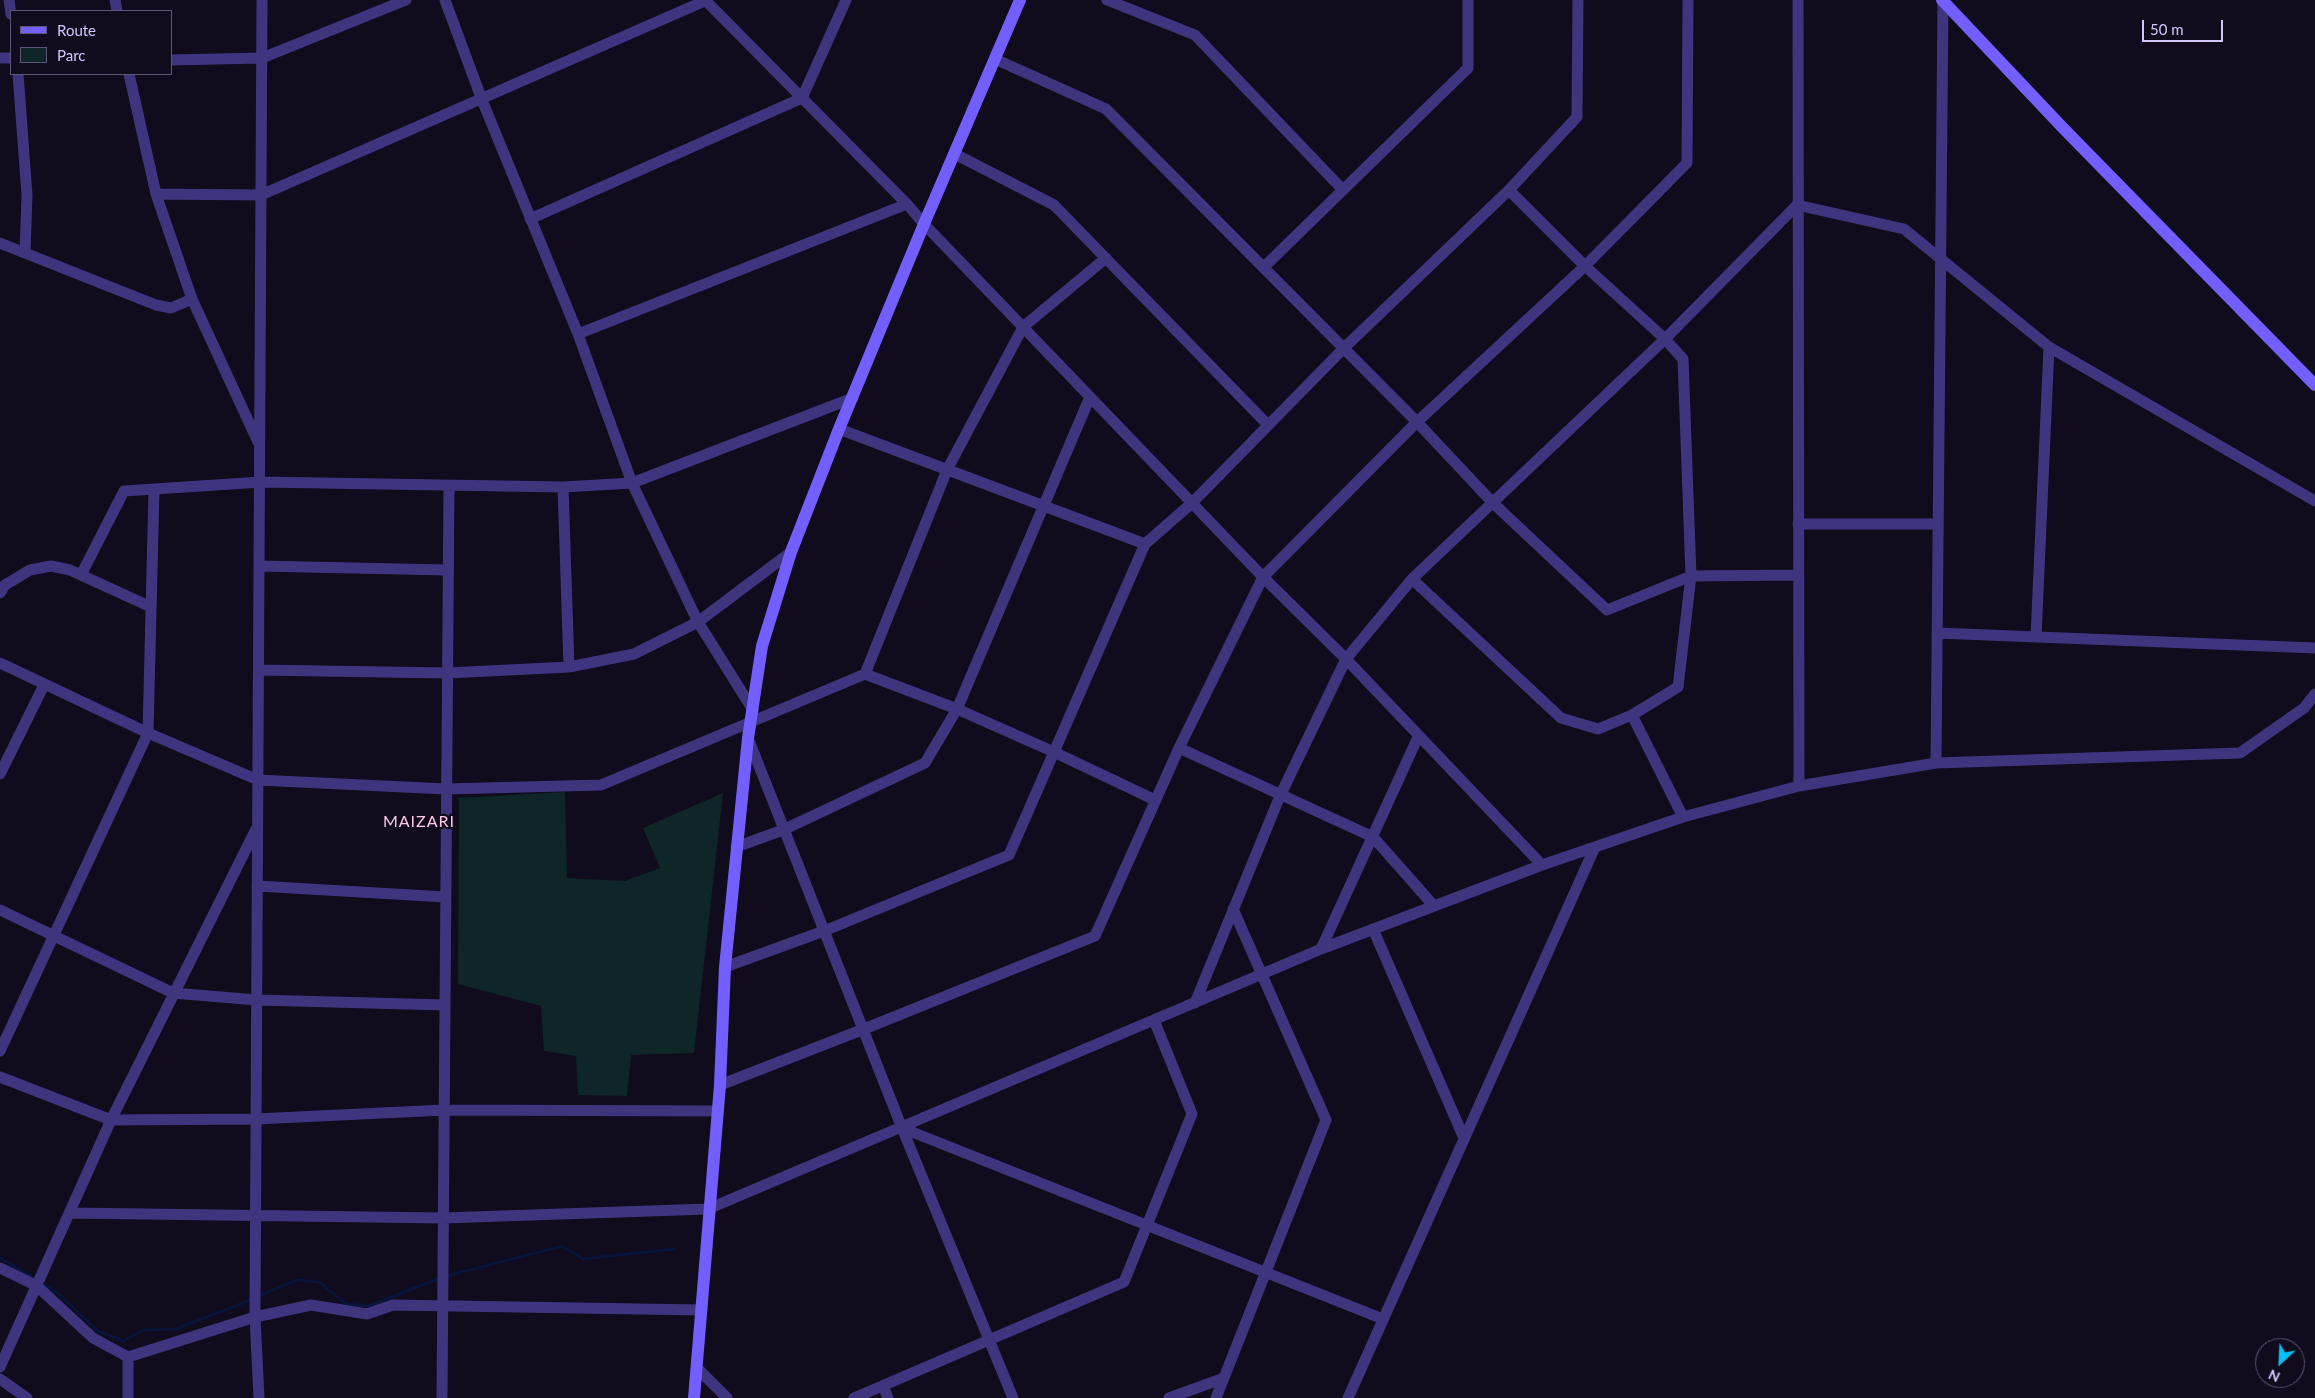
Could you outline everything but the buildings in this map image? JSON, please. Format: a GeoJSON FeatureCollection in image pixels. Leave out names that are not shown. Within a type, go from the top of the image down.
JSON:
{"type":"FeatureCollection","features":[{"type":"Feature","properties":{"kind":"main road"},"geometry":{"type":"LineString","coordinates":[[694,1398],[708,1209],[720,1085],[725,967],[748,738],[762,646],[791,552],[839,429],[1020,0]]}},
{"type":"Feature","properties":{"kind":"main road"},"geometry":{"type":"LineString","coordinates":[[1943,0],[2063,128],[2315,385]]}},
{"type":"Feature","properties":{"kind":"street"},"geometry":{"type":"LineString","coordinates":[[259,1398],[255,1317],[261,482],[262,0]]}},
{"type":"Feature","properties":{"kind":"street"},"geometry":{"type":"LineString","coordinates":[[172,60],[262,58],[406,0]]}},
{"type":"Feature","properties":{"kind":"street"},"geometry":{"type":"LineString","coordinates":[[445,0],[482,100],[578,334],[632,483],[698,622],[753,710]]}},
{"type":"Feature","properties":{"kind":"street"},"geometry":{"type":"LineString","coordinates":[[156,194],[261,195],[482,100],[706,0],[907,204],[1023,328],[1346,659],[1418,737],[1542,865]]}},
{"type":"Feature","properties":{"kind":"street"},"geometry":{"type":"LineString","coordinates":[[530,219],[802,98],[846,0]]}},
{"type":"Feature","properties":{"kind":"street"},"geometry":{"type":"LineString","coordinates":[[1107,0],[1194,36],[1343,190]]}},
{"type":"Feature","properties":{"kind":"street"},"geometry":{"type":"LineString","coordinates":[[1264,267],[1468,68],[1468,0]]}},
{"type":"Feature","properties":{"kind":"street"},"geometry":{"type":"LineString","coordinates":[[725,967],[824,932],[1009,854],[1145,544],[1192,503],[1344,348],[1509,190],[1577,117],[1578,0]]}},
{"type":"Feature","properties":{"kind":"street"},"geometry":{"type":"LineString","coordinates":[[720,1085],[864,1030],[1095,936],[1178,748],[1264,577],[1417,422],[1585,266],[1687,163],[1688,0]]}},
{"type":"Feature","properties":{"kind":"street"},"geometry":{"type":"LineString","coordinates":[[1798,0],[1799,786]]}},
{"type":"Feature","properties":{"kind":"street"},"geometry":{"type":"LineString","coordinates":[[1936,763],[1943,0]]}},
{"type":"Feature","properties":{"kind":"street"},"geometry":{"type":"LineString","coordinates":[[995,59],[1106,109],[1417,422],[1493,503],[1607,610],[1691,576],[1798,575]]}},
{"type":"Feature","properties":{"kind":"street"},"geometry":{"type":"LineString","coordinates":[[18,75],[27,195],[25,253]]}},
{"type":"Feature","properties":{"kind":"street"},"geometry":{"type":"LineString","coordinates":[[129,75],[156,194],[192,299],[260,446]]}},
{"type":"Feature","properties":{"kind":"street"},"geometry":{"type":"LineString","coordinates":[[955,154],[1054,205],[1268,425]]}},
{"type":"Feature","properties":{"kind":"street"},"geometry":{"type":"LineString","coordinates":[[1412,579],[1561,718],[1598,729],[1632,715],[1678,687],[1691,576],[1683,359],[1665,339],[1585,266],[1509,190]]}},
{"type":"Feature","properties":{"kind":"street"},"geometry":{"type":"LineString","coordinates":[[578,334],[907,204]]}},
{"type":"Feature","properties":{"kind":"street"},"geometry":{"type":"LineString","coordinates":[[1797,205],[1904,229],[2049,347],[2315,501]]}},
{"type":"Feature","properties":{"kind":"street"},"geometry":{"type":"LineString","coordinates":[[1195,1003],[1280,796],[1346,659],[1412,579],[1665,339],[1797,205]]}},
{"type":"Feature","properties":{"kind":"street"},"geometry":{"type":"LineString","coordinates":[[0,243],[156,305],[171,308],[192,299]]}},
{"type":"Feature","properties":{"kind":"street"},"geometry":{"type":"LineString","coordinates":[[865,674],[947,470],[1023,328],[1106,258]]}},
{"type":"Feature","properties":{"kind":"street"},"geometry":{"type":"LineString","coordinates":[[2036,637],[2049,347]]}},
{"type":"Feature","properties":{"kind":"street"},"geometry":{"type":"LineString","coordinates":[[736,847],[783,830],[925,763],[957,709],[1090,397]]}},
{"type":"Feature","properties":{"kind":"street"},"geometry":{"type":"LineString","coordinates":[[81,575],[124,491],[261,482],[563,488],[632,483],[853,398]]}},
{"type":"Feature","properties":{"kind":"street"},"geometry":{"type":"LineString","coordinates":[[839,429],[1043,504],[1145,544]]}},
{"type":"Feature","properties":{"kind":"street"},"geometry":{"type":"LineString","coordinates":[[442,1398],[449,486]]}},
{"type":"Feature","properties":{"kind":"street"},"geometry":{"type":"LineString","coordinates":[[563,488],[569,666]]}},
{"type":"Feature","properties":{"kind":"street"},"geometry":{"type":"LineString","coordinates":[[0,1051],[148,734],[154,490]]}},
{"type":"Feature","properties":{"kind":"street"},"geometry":{"type":"LineString","coordinates":[[1798,524],[1938,524]]}},
{"type":"Feature","properties":{"kind":"street"},"geometry":{"type":"LineString","coordinates":[[259,670],[447,673],[569,666],[634,654],[698,622],[791,552]]}},
{"type":"Feature","properties":{"kind":"street"},"geometry":{"type":"LineString","coordinates":[[0,593],[6,585],[30,570],[50,566],[70,570],[151,607]]}},
{"type":"Feature","properties":{"kind":"street"},"geometry":{"type":"LineString","coordinates":[[259,566],[448,570]]}},
{"type":"Feature","properties":{"kind":"street"},"geometry":{"type":"LineString","coordinates":[[1937,633],[2315,648]]}},
{"type":"Feature","properties":{"kind":"street"},"geometry":{"type":"LineString","coordinates":[[0,663],[148,734],[258,780],[446,789],[601,785],[750,724],[865,674],[957,709],[1155,800]]}},
{"type":"Feature","properties":{"kind":"street"},"geometry":{"type":"LineString","coordinates":[[0,774],[44,685]]}},
{"type":"Feature","properties":{"kind":"street"},"geometry":{"type":"LineString","coordinates":[[70,1213],[256,1217],[443,1218],[708,1209],[1321,949],[1542,865],[1683,817],[1799,786],[1936,763],[2240,754],[2304,708],[2315,694]]}},
{"type":"Feature","properties":{"kind":"street"},"geometry":{"type":"LineString","coordinates":[[1632,715],[1683,817]]}},
{"type":"Feature","properties":{"kind":"street"},"geometry":{"type":"LineString","coordinates":[[1321,949],[1418,737]]}},
{"type":"Feature","properties":{"kind":"street"},"geometry":{"type":"LineString","coordinates":[[748,738],[902,1128],[1013,1398]]}},
{"type":"Feature","properties":{"kind":"street"},"geometry":{"type":"LineString","coordinates":[[1178,748],[1373,837],[1434,906]]}},
{"type":"Feature","properties":{"kind":"street"},"geometry":{"type":"LineString","coordinates":[[0,1367],[111,1120],[258,825]]}},
{"type":"Feature","properties":{"kind":"street"},"geometry":{"type":"LineString","coordinates":[[1348,1398],[1595,847]]}},
{"type":"Feature","properties":{"kind":"street"},"geometry":{"type":"LineString","coordinates":[[257,886],[446,897]]}},
{"type":"Feature","properties":{"kind":"street"},"geometry":{"type":"LineString","coordinates":[[1216,1398],[1326,1120],[1233,909]]}},
{"type":"Feature","properties":{"kind":"street"},"geometry":{"type":"LineString","coordinates":[[0,910],[173,993],[257,1000],[445,1005]]}},
{"type":"Feature","properties":{"kind":"street"},"geometry":{"type":"LineString","coordinates":[[1373,929],[1464,1138]]}},
{"type":"Feature","properties":{"kind":"street"},"geometry":{"type":"LineString","coordinates":[[854,1398],[988,1338],[1124,1282],[1192,1114],[1154,1020]]}},
{"type":"Feature","properties":{"kind":"street"},"geometry":{"type":"LineString","coordinates":[[0,1077],[111,1120],[256,1119],[444,1110],[718,1111]]}},
{"type":"Feature","properties":{"kind":"street"},"geometry":{"type":"LineString","coordinates":[[902,1128],[1383,1319]]}},
{"type":"Feature","properties":{"kind":"street"},"geometry":{"type":"LineString","coordinates":[[0,1268],[37,1286],[93,1338],[128,1357],[255,1317],[311,1304],[367,1314],[393,1306],[702,1310]]}},
{"type":"Feature","properties":{"kind":"street"},"geometry":{"type":"LineString","coordinates":[[128,1357],[128,1398]]}},
{"type":"Feature","properties":{"kind":"street"},"geometry":{"type":"LineString","coordinates":[[697,1368],[727,1398]]}},
{"type":"Feature","properties":{"kind":"street"},"geometry":{"type":"LineString","coordinates":[[1169,1398],[1224,1378]]}},
{"type":"Feature","properties":{"kind":"street"},"geometry":{"type":"LineString","coordinates":[[0,1379],[26,1398]]}},
{"type":"Feature","properties":{"kind":"street"},"geometry":{"type":"LineString","coordinates":[[883,1386],[888,1398]]}},
{"type":"Feature","properties":{"kind":"green space"},"geometry":{"type":"Polygon","coordinates":[[[565,792],[567,878],[625,881],[660,868],[643,828],[723,793],[694,1053],[631,1055],[627,1096],[578,1095],[576,1056],[544,1051],[541,1006],[458,984],[459,798],[565,792]]]}},
{"type":"Feature","properties":{"kind":"waterway"},"geometry":{"type":"LineString","coordinates":[[447,1276],[562,1246],[583,1259],[674,1249]]}},
{"type":"Feature","properties":{"kind":"waterway"},"geometry":{"type":"LineString","coordinates":[[0,1258],[36,1279]]}},
{"type":"Feature","properties":{"kind":"waterway"},"geometry":{"type":"LineString","coordinates":[[259,1296],[297,1280],[319,1282],[346,1304],[369,1306],[440,1278]]}},
{"type":"Feature","properties":{"kind":"waterway"},"geometry":{"type":"LineString","coordinates":[[41,1283],[58,1293],[98,1331],[123,1341],[144,1330],[176,1329],[253,1299]]}},
{"type":"Feature","properties":{"kind":"district","name":"MAIZARI"},"geometry":{"type":"Point","coordinates":[419,822]}}]}
